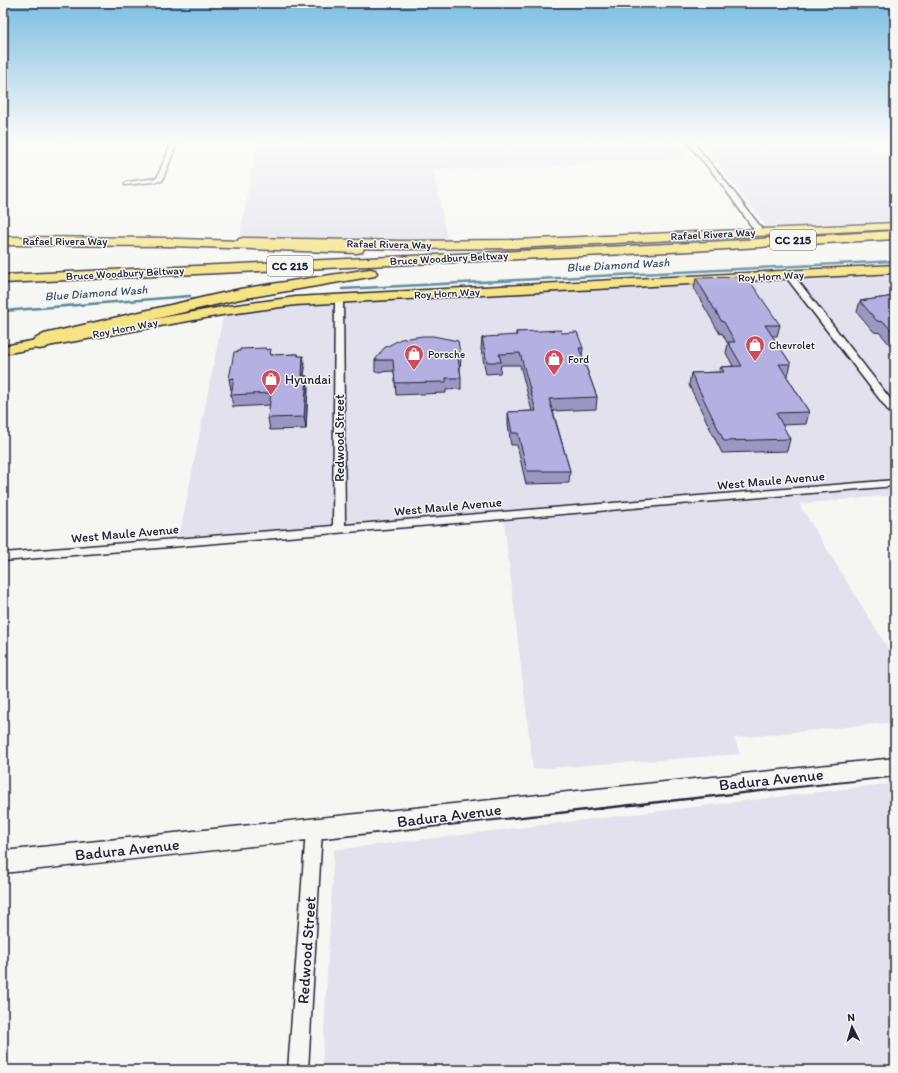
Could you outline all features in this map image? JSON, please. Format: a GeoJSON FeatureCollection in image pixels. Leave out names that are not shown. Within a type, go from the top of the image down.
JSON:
{"type":"FeatureCollection","features":[{"type":"Feature","properties":{"kind":"highway","name":"Bruce Woodbury Beltway"},"geometry":{"type":"LineString","coordinates":[[3,279],[576,252],[895,235]]}},
{"type":"Feature","properties":{"kind":"highway"},"geometry":{"type":"LineString","coordinates":[[151,242],[406,251],[548,250],[576,252]]}},
{"type":"Feature","properties":{"kind":"highway","name":"Bruce Woodbury Beltway"},"geometry":{"type":"LineString","coordinates":[[3,291],[895,247]]}},
{"type":"Feature","properties":{"kind":"highway"},"geometry":{"type":"LineString","coordinates":[[39,344],[50,338],[240,294],[371,273]]}},
{"type":"Feature","properties":{"kind":"main road","name":"Rafael Rivera Way"},"geometry":{"type":"LineString","coordinates":[[3,241],[238,241],[484,244],[895,226]]}},
{"type":"Feature","properties":{"kind":"main road","name":"Roy Horn Way"},"geometry":{"type":"LineString","coordinates":[[3,350],[221,310],[272,303],[895,269]]}},
{"type":"Feature","properties":{"kind":"main road","name":"Badura Avenue"},"geometry":{"type":"LineString","coordinates":[[3,862],[314,830],[724,784],[895,767]]}},
{"type":"Feature","properties":{"kind":"street"},"geometry":{"type":"LineString","coordinates":[[730,191],[760,232]]}},
{"type":"Feature","properties":{"kind":"street"},"geometry":{"type":"LineString","coordinates":[[789,274],[895,412]]}},
{"type":"Feature","properties":{"kind":"street","name":"Redwood Street"},"geometry":{"type":"LineString","coordinates":[[339,299],[339,529]]}},
{"type":"Feature","properties":{"kind":"street","name":"West Maule Avenue"},"geometry":{"type":"LineString","coordinates":[[3,557],[895,484]]}},
{"type":"Feature","properties":{"kind":"street","name":"Redwood Street"},"geometry":{"type":"LineString","coordinates":[[298,1070],[314,830]]}},
{"type":"Feature","properties":{"kind":"shaded area"},"geometry":{"type":"Polygon","coordinates":[[[248,191],[437,191],[447,240],[240,237],[248,191]]]}},
{"type":"Feature","properties":{"kind":"shaded area"},"geometry":{"type":"Polygon","coordinates":[[[739,191],[895,191],[895,221],[767,227],[739,191]]]}},
{"type":"Feature","properties":{"kind":"shaded area"},"geometry":{"type":"Polygon","coordinates":[[[895,273],[895,495],[799,504],[895,660],[895,722],[734,738],[740,754],[533,769],[504,521],[173,546],[181,528],[223,317],[232,313],[351,300],[420,298],[895,273]]]}},
{"type":"Feature","properties":{"kind":"shaded area"},"geometry":{"type":"Polygon","coordinates":[[[895,783],[895,1070],[322,1070],[334,850],[895,783]]]}},
{"type":"Feature","properties":{"kind":"building","name":"Chevrolet"},"geometry":{"type":"Polygon","coordinates":[[[747,277],[780,325],[765,325],[791,364],[779,364],[809,412],[776,413],[790,439],[724,441],[691,373],[724,372],[721,367],[742,366],[728,342],[735,342],[696,278],[747,277]]]}},
{"type":"Feature","properties":{"kind":"building"},"geometry":{"type":"Polygon","coordinates":[[[895,296],[895,335],[884,322],[877,321],[860,301],[895,296]]]}},
{"type":"Feature","properties":{"kind":"building"},"geometry":{"type":"Polygon","coordinates":[[[561,330],[562,333],[577,332],[583,348],[579,348],[597,397],[549,399],[570,471],[527,471],[518,433],[512,433],[508,412],[536,411],[520,353],[499,354],[501,362],[487,362],[482,338],[517,335],[516,332],[561,330]]]}},
{"type":"Feature","properties":{"kind":"building","name":"Porsche"},"geometry":{"type":"Polygon","coordinates":[[[433,336],[458,341],[461,358],[458,358],[461,378],[446,378],[446,382],[395,383],[393,360],[375,360],[384,348],[401,339],[433,336]]]}},
{"type":"Feature","properties":{"kind":"building","name":"Hyundai"},"geometry":{"type":"Polygon","coordinates":[[[266,348],[266,350],[271,349],[270,355],[298,354],[298,356],[303,356],[302,376],[307,376],[304,417],[268,418],[271,393],[231,395],[234,378],[229,379],[234,352],[240,351],[240,349],[266,348]]]}},
{"type":"Feature","properties":{"kind":"waterway","name":"Blue Diamond Wash"},"geometry":{"type":"LineString","coordinates":[[342,289],[895,261]]}},
{"type":"Feature","properties":{"kind":"waterway","name":"Blue Diamond Wash"},"geometry":{"type":"LineString","coordinates":[[3,311],[190,296]]}},
{"type":"Feature","properties":{"kind":"place","name":"Chevrolet"},"geometry":{"type":"Point","coordinates":[755,362]}},
{"type":"Feature","properties":{"kind":"place","name":"Porsche"},"geometry":{"type":"Point","coordinates":[414,371]}},
{"type":"Feature","properties":{"kind":"place","name":"Ford"},"geometry":{"type":"Point","coordinates":[554,376]}},
{"type":"Feature","properties":{"kind":"place","name":"Hyundai"},"geometry":{"type":"Point","coordinates":[271,396]}}]}
